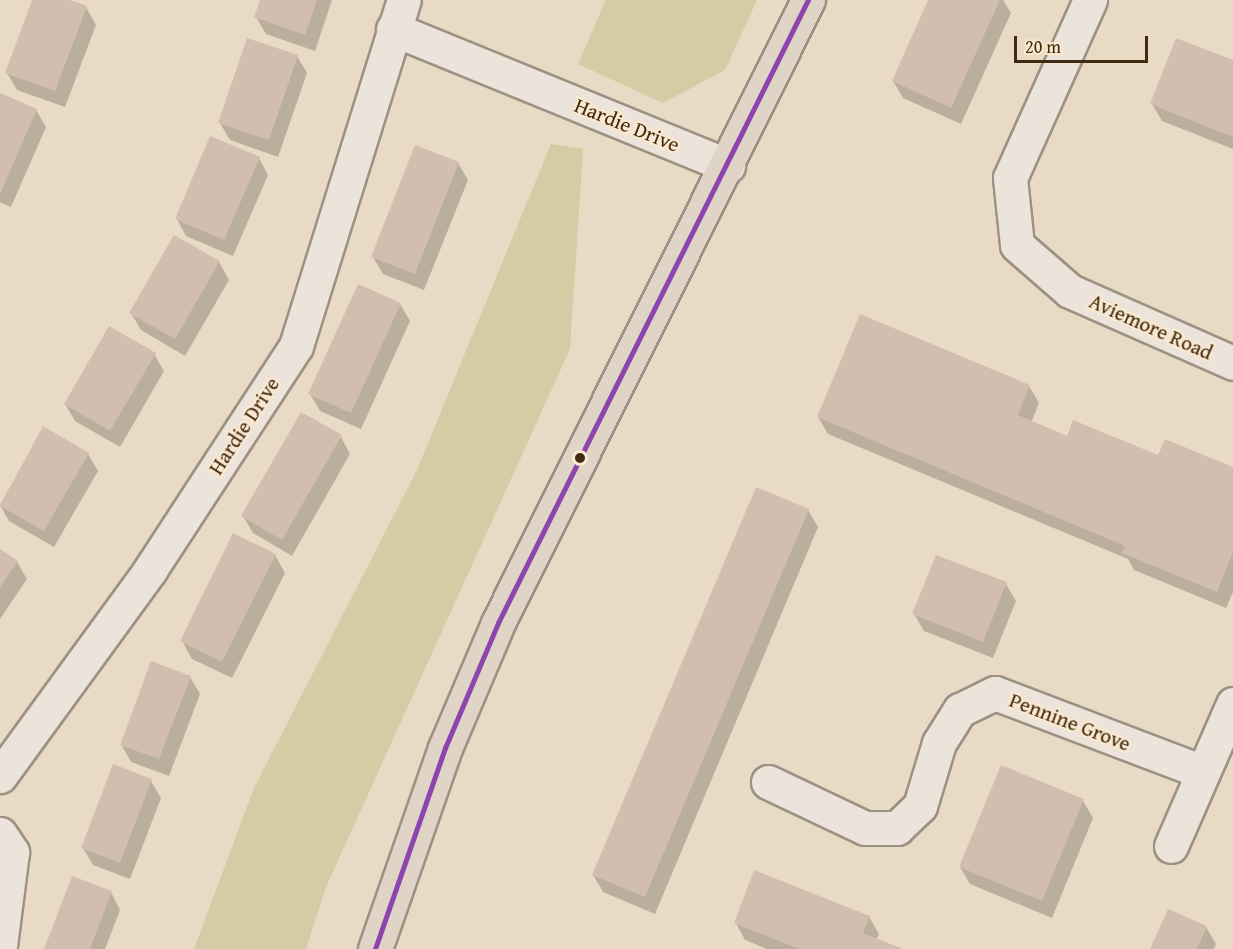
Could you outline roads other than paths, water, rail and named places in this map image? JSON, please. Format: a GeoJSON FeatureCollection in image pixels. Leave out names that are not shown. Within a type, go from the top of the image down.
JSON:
{"type":"FeatureCollection","features":[{"type":"Feature","properties":{"kind":"main road"},"geometry":{"type":"LineString","coordinates":[[375,949],[445,748],[498,623],[728,166],[808,0]]}},
{"type":"Feature","properties":{"kind":"street","name":"Aviemore Road"},"geometry":{"type":"LineString","coordinates":[[1090,0],[1010,178],[1017,246],[1070,291],[1233,363]]}},
{"type":"Feature","properties":{"kind":"street","name":"Hardie Drive"},"geometry":{"type":"LineString","coordinates":[[0,776],[150,570],[296,346],[398,15],[728,166]]}},
{"type":"Feature","properties":{"kind":"street","name":"Pennine Grove"},"geometry":{"type":"LineString","coordinates":[[768,782],[865,828],[897,828],[920,806],[939,743],[960,710],[995,693],[1203,772]]}},
{"type":"Feature","properties":{"kind":"street"},"geometry":{"type":"LineString","coordinates":[[1171,846],[1233,704]]}},
{"type":"Feature","properties":{"kind":"street"},"geometry":{"type":"LineString","coordinates":[[0,834],[12,852],[0,946]]}}]}
